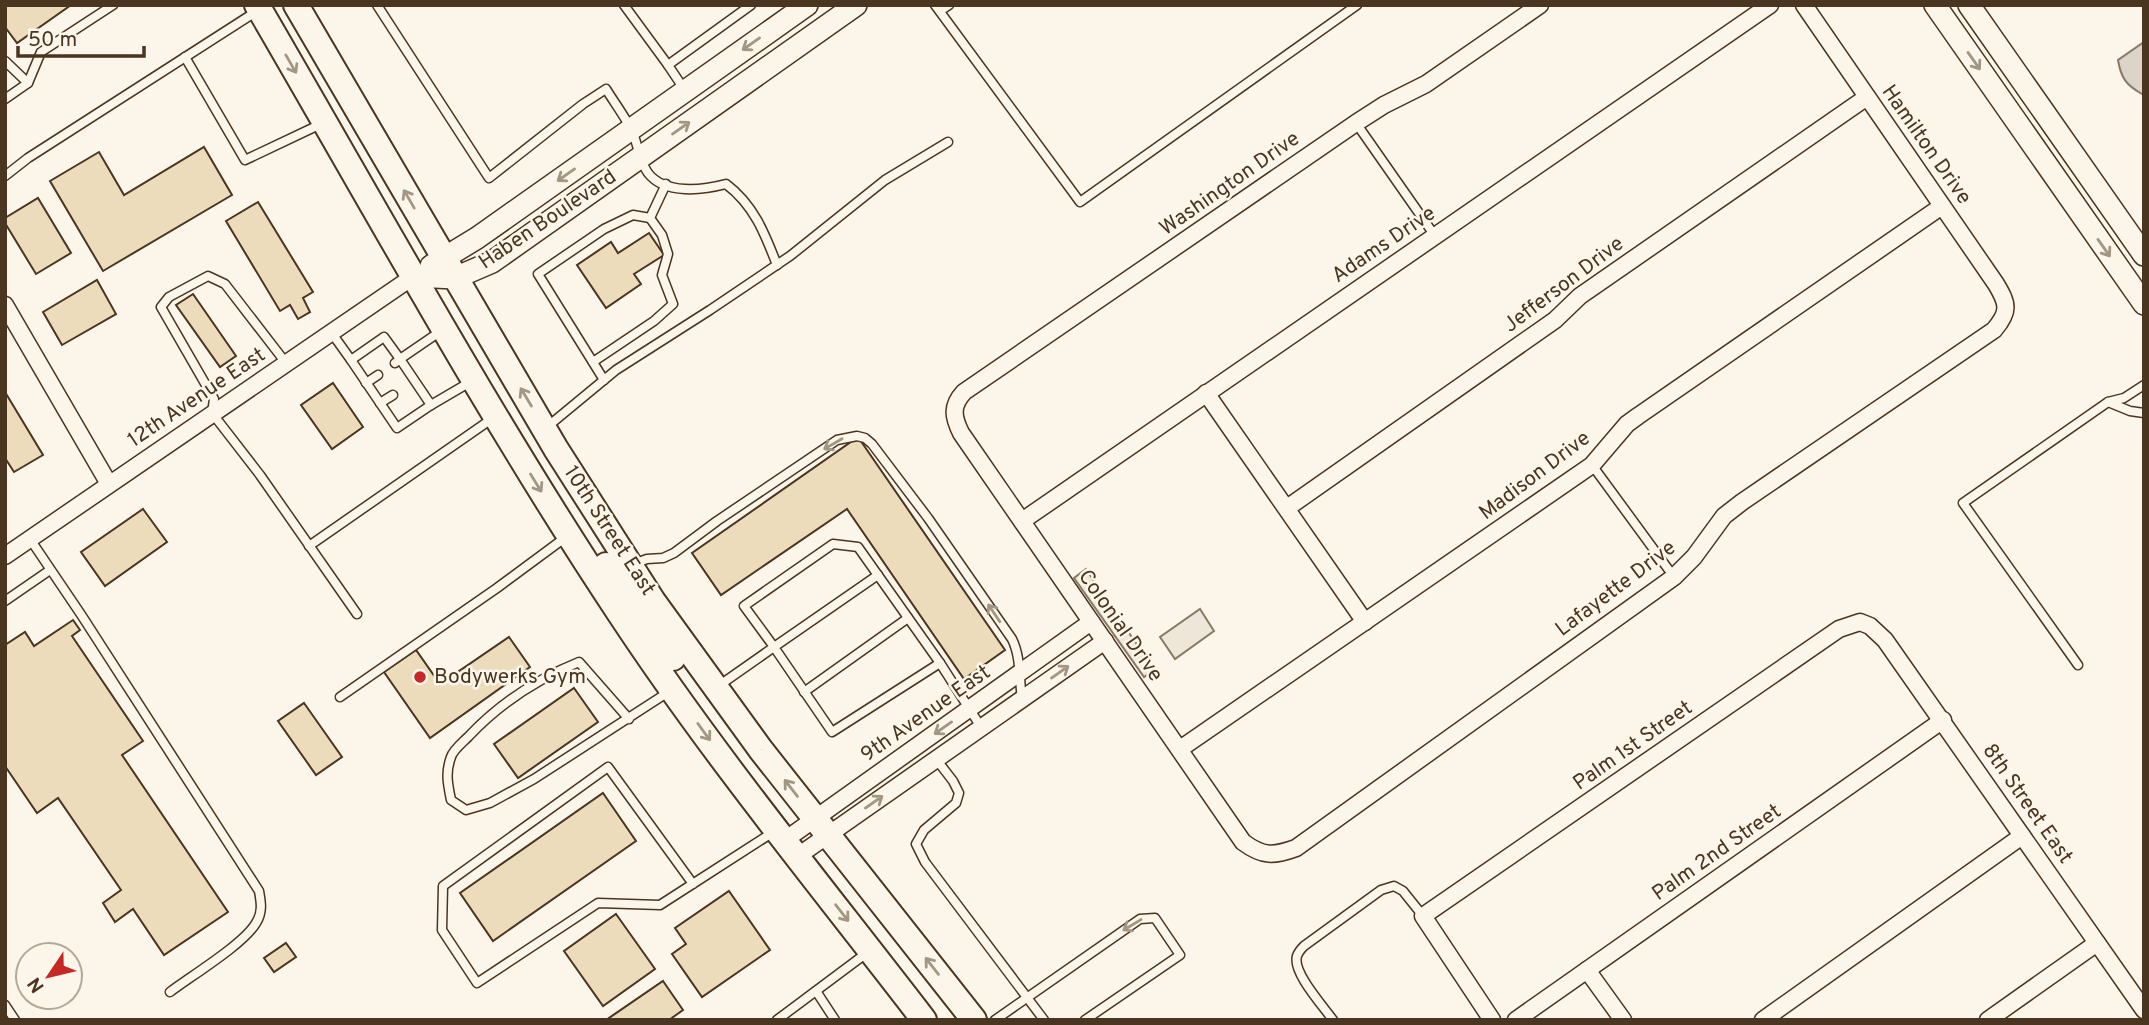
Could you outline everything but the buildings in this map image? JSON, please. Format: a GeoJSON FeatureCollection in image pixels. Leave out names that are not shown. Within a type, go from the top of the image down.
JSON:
{"type":"FeatureCollection","features":[{"type":"Feature","properties":{"kind":"main road","name":"10th Street East"},"geometry":{"type":"LineString","coordinates":[[296,5],[449,268],[630,566],[715,688],[974,1020]]}},
{"type":"Feature","properties":{"kind":"main road","name":"10th Street East"},"geometry":{"type":"LineString","coordinates":[[258,7],[496,416],[569,536],[672,689],[924,1020]]}},
{"type":"Feature","properties":{"kind":"main road"},"geometry":{"type":"LineString","coordinates":[[569,536],[577,537],[593,548],[681,669],[690,677],[715,688]]}},
{"type":"Feature","properties":{"kind":"street","name":"Haben Boulevard"},"geometry":{"type":"LineString","coordinates":[[449,268],[477,238],[807,5]]}},
{"type":"Feature","properties":{"kind":"street","name":"Haben Boulevard"},"geometry":{"type":"LineString","coordinates":[[414,276],[492,262],[856,5]]}},
{"type":"Feature","properties":{"kind":"street","name":"Washington Drive"},"geometry":{"type":"LineString","coordinates":[[954,408],[957,399],[964,393],[1356,123],[1426,84],[1540,5]]}},
{"type":"Feature","properties":{"kind":"street","name":"Adams Drive"},"geometry":{"type":"LineString","coordinates":[[1023,521],[1770,5]]}},
{"type":"Feature","properties":{"kind":"street","name":"Hamilton Drive"},"geometry":{"type":"LineString","coordinates":[[1804,5],[1996,284],[2005,299],[2006,312]]}},
{"type":"Feature","properties":{"kind":"street"},"geometry":{"type":"LineString","coordinates":[[1935,5],[2144,304]]}},
{"type":"Feature","properties":{"kind":"street"},"geometry":{"type":"LineString","coordinates":[[1969,5],[2144,255]]}},
{"type":"Feature","properties":{"kind":"street","name":"Jefferson Drive"},"geometry":{"type":"LineString","coordinates":[[1287,508],[1555,320],[1580,296],[1867,97]]}},
{"type":"Feature","properties":{"kind":"street"},"geometry":{"type":"LineString","coordinates":[[2040,158],[2063,141]]}},
{"type":"Feature","properties":{"kind":"street","name":"Madison Drive"},"geometry":{"type":"LineString","coordinates":[[1180,748],[1592,465],[1627,424],[1942,206]]}},
{"type":"Feature","properties":{"kind":"street","name":"12th Avenue East"},"geometry":{"type":"LineString","coordinates":[[5,556],[414,276]]}},
{"type":"Feature","properties":{"kind":"street"},"geometry":{"type":"LineString","coordinates":[[5,305],[109,484]]}},
{"type":"Feature","properties":{"kind":"street","name":"Lafayette Drive"},"geometry":{"type":"LineString","coordinates":[[1269,854],[1296,848],[1674,577],[1694,557],[1724,516],[1994,330],[2006,312]]}},
{"type":"Feature","properties":{"kind":"street"},"geometry":{"type":"LineString","coordinates":[[1206,393],[1365,622]]}},
{"type":"Feature","properties":{"kind":"street","name":"Colonial Drive"},"geometry":{"type":"LineString","coordinates":[[954,408],[954,419],[961,433],[1243,842],[1255,851],[1269,854]]}},
{"type":"Feature","properties":{"kind":"street","name":"9th Avenue East"},"geometry":{"type":"LineString","coordinates":[[822,826],[969,710],[1091,622]]}},
{"type":"Feature","properties":{"kind":"street","name":"Palm 1st Street"},"geometry":{"type":"LineString","coordinates":[[1423,916],[1839,629],[1860,622],[1870,626]]}},
{"type":"Feature","properties":{"kind":"street","name":"8th Street East"},"geometry":{"type":"LineString","coordinates":[[1870,626],[1885,640],[1943,720],[2144,1010]]}},
{"type":"Feature","properties":{"kind":"street","name":"9th Avenue East"},"geometry":{"type":"LineString","coordinates":[[787,842],[822,826],[936,759],[1105,641]]}},
{"type":"Feature","properties":{"kind":"street","name":"Palm 2nd Street"},"geometry":{"type":"LineString","coordinates":[[1516,1020],[1943,720]]}},
{"type":"Feature","properties":{"kind":"street"},"geometry":{"type":"LineString","coordinates":[[1763,1020],[2022,836]]}},
{"type":"Feature","properties":{"kind":"street"},"geometry":{"type":"LineString","coordinates":[[1423,916],[1492,1020]]}},
{"type":"Feature","properties":{"kind":"street"},"geometry":{"type":"LineString","coordinates":[[1988,1020],[2097,943]]}},
{"type":"Feature","properties":{"kind":"street"},"geometry":{"type":"LineString","coordinates":[[1587,970],[1623,1020]]}},
{"type":"Feature","properties":{"kind":"lane"},"geometry":{"type":"LineString","coordinates":[[5,99],[28,83],[41,52],[113,5]]}},
{"type":"Feature","properties":{"kind":"lane"},"geometry":{"type":"LineString","coordinates":[[377,5],[489,178],[606,89],[631,129],[640,157],[650,175],[666,184],[701,190],[726,184],[741,196],[762,226],[777,265]]}},
{"type":"Feature","properties":{"kind":"lane"},"geometry":{"type":"LineString","coordinates":[[624,5],[685,90]]}},
{"type":"Feature","properties":{"kind":"lane"},"geometry":{"type":"LineString","coordinates":[[668,65],[751,5]]}},
{"type":"Feature","properties":{"kind":"lane"},"geometry":{"type":"LineString","coordinates":[[949,5],[938,8],[1080,202],[1357,5]]}},
{"type":"Feature","properties":{"kind":"lane"},"geometry":{"type":"LineString","coordinates":[[5,176],[28,158],[258,7]]}},
{"type":"Feature","properties":{"kind":"lane"},"geometry":{"type":"LineString","coordinates":[[185,57],[245,160],[325,122]]}},
{"type":"Feature","properties":{"kind":"lane"},"geometry":{"type":"LineString","coordinates":[[5,61],[28,83]]}},
{"type":"Feature","properties":{"kind":"lane"},"geometry":{"type":"LineString","coordinates":[[1356,123],[1435,236]]}},
{"type":"Feature","properties":{"kind":"lane"},"geometry":{"type":"LineString","coordinates":[[545,429],[616,370],[777,265],[885,180],[948,142]]}},
{"type":"Feature","properties":{"kind":"lane"},"geometry":{"type":"LineString","coordinates":[[650,218],[666,184]]}},
{"type":"Feature","properties":{"kind":"lane"},"geometry":{"type":"LineString","coordinates":[[593,362],[654,321],[673,304],[662,275],[668,254],[662,235],[650,218],[633,215],[604,229],[538,274],[604,380]]}},
{"type":"Feature","properties":{"kind":"lane"},"geometry":{"type":"LineString","coordinates":[[286,363],[225,284],[208,276],[169,297],[161,307],[214,399],[212,413],[260,475],[357,614]]}},
{"type":"Feature","properties":{"kind":"lane"},"geometry":{"type":"LineString","coordinates":[[398,361],[445,328]]}},
{"type":"Feature","properties":{"kind":"lane"},"geometry":{"type":"LineString","coordinates":[[331,332],[397,428],[475,380]]}},
{"type":"Feature","properties":{"kind":"lane"},"geometry":{"type":"LineString","coordinates":[[351,360],[384,337],[412,381],[432,405]]}},
{"type":"Feature","properties":{"kind":"lane"},"geometry":{"type":"LineString","coordinates":[[366,383],[378,375]]}},
{"type":"Feature","properties":{"kind":"lane"},"geometry":{"type":"LineString","coordinates":[[2078,665],[1963,503],[2108,402],[2123,398],[2144,386]]}},
{"type":"Feature","properties":{"kind":"lane"},"geometry":{"type":"LineString","coordinates":[[380,403],[393,394]]}},
{"type":"Feature","properties":{"kind":"lane"},"geometry":{"type":"LineString","coordinates":[[2108,402],[2130,411],[2144,413]]}},
{"type":"Feature","properties":{"kind":"lane"},"geometry":{"type":"LineString","coordinates":[[309,547],[496,416]]}},
{"type":"Feature","properties":{"kind":"lane"},"geometry":{"type":"LineString","coordinates":[[630,566],[674,553],[837,440],[847,437],[865,438],[898,476],[1012,639],[1019,659],[1018,674],[1022,699]]}},
{"type":"Feature","properties":{"kind":"lane"},"geometry":{"type":"LineString","coordinates":[[1592,465],[1674,577]]}},
{"type":"Feature","properties":{"kind":"lane"},"geometry":{"type":"LineString","coordinates":[[340,697],[569,536]]}},
{"type":"Feature","properties":{"kind":"lane"},"geometry":{"type":"LineString","coordinates":[[30,539],[259,891],[262,907],[256,923],[237,943],[170,992]]}},
{"type":"Feature","properties":{"kind":"lane"},"geometry":{"type":"LineString","coordinates":[[940,663],[832,732],[744,606],[833,544],[858,547],[940,663],[981,727]]}},
{"type":"Feature","properties":{"kind":"lane"},"geometry":{"type":"LineString","coordinates":[[5,601],[50,570]]}},
{"type":"Feature","properties":{"kind":"lane"},"geometry":{"type":"LineString","coordinates":[[715,688],[878,575]]}},
{"type":"Feature","properties":{"kind":"lane"},"geometry":{"type":"LineString","coordinates":[[804,692],[908,618]]}},
{"type":"Feature","properties":{"kind":"lane"},"geometry":{"type":"LineString","coordinates":[[629,719],[579,662],[561,669],[515,696],[486,718],[451,754],[446,775],[451,800],[466,810],[490,803],[534,779],[629,719],[672,689]]}},
{"type":"Feature","properties":{"kind":"lane"},"geometry":{"type":"LineString","coordinates":[[936,759],[959,793],[956,803],[924,830],[916,844],[925,862],[1044,1020]]}},
{"type":"Feature","properties":{"kind":"lane"},"geometry":{"type":"LineString","coordinates":[[693,884],[608,767],[443,886],[442,930],[477,983],[597,903],[660,905],[693,884],[787,842]]}},
{"type":"Feature","properties":{"kind":"lane"},"geometry":{"type":"LineString","coordinates":[[1333,1020],[1301,976],[1297,954],[1304,946],[1381,890],[1394,886],[1403,891],[1423,916]]}},
{"type":"Feature","properties":{"kind":"lane"},"geometry":{"type":"LineString","coordinates":[[995,1020],[1140,919],[1155,918],[1180,955],[1085,1020]]}},
{"type":"Feature","properties":{"kind":"lane"},"geometry":{"type":"LineString","coordinates":[[777,1020],[871,950]]}},
{"type":"Feature","properties":{"kind":"lane"},"geometry":{"type":"LineString","coordinates":[[816,991],[835,1020]]}},
{"type":"Feature","properties":{"kind":"lane"},"geometry":{"type":"LineString","coordinates":[[5,1005],[15,1020]]}},
{"type":"Feature","properties":{"kind":"shaded area"},"geometry":{"type":"Polygon","coordinates":[[[2144,42],[2142,94],[2125,80],[2118,60],[2144,42]]]}},
{"type":"Feature","properties":{"kind":"shaded area"},"geometry":{"type":"Polygon","coordinates":[[[1086,569],[1154,670],[1144,677],[1074,578],[1086,569]]]}},
{"type":"Feature","properties":{"kind":"shaded area"},"geometry":{"type":"Polygon","coordinates":[[[1200,609],[1214,631],[1175,659],[1160,637],[1200,609]]]}},
{"type":"Feature","properties":{"kind":"place","name":"Bodywerks Gym"},"geometry":{"type":"Point","coordinates":[420,677]}}]}
